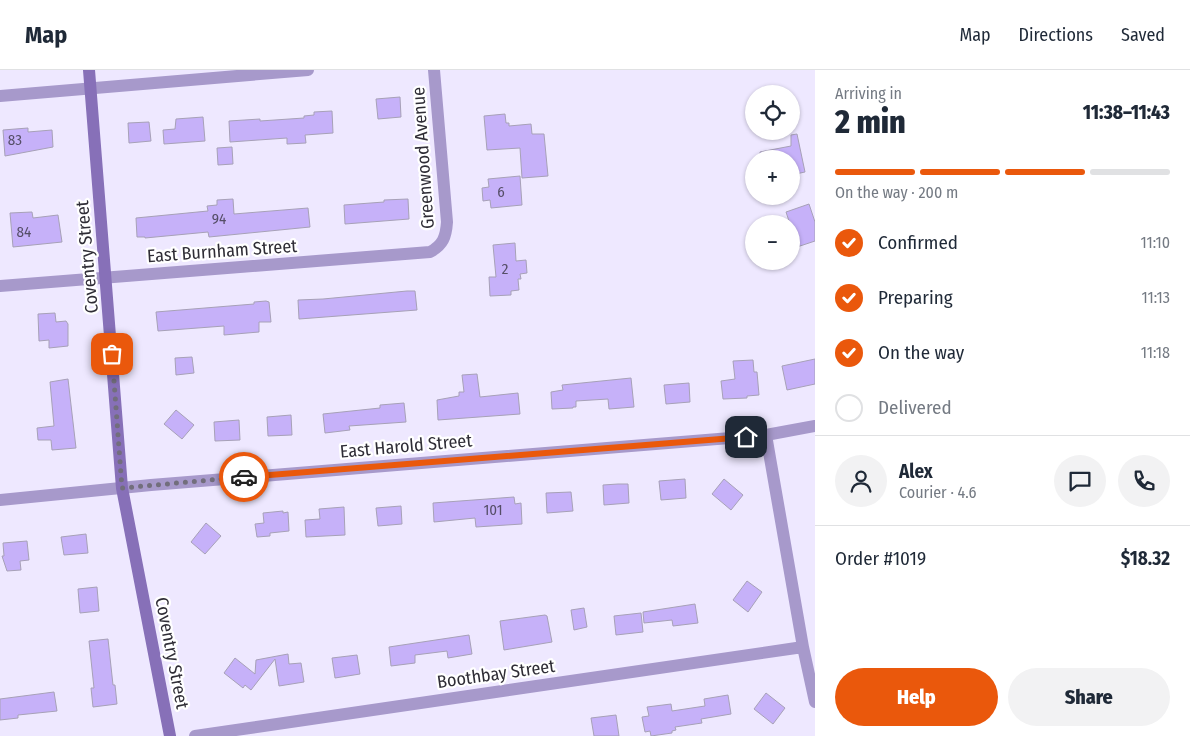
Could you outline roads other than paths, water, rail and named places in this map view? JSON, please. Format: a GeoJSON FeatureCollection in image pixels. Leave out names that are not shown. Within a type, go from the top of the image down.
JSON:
{"type":"FeatureCollection","features":[{"type":"Feature","properties":{"kind":"street","name":"Coventry Street"},"geometry":{"type":"LineString","coordinates":[[89,70],[122,488],[170,736]]}},
{"type":"Feature","properties":{"kind":"street"},"geometry":{"type":"LineString","coordinates":[[0,96],[90,90],[308,70]]}},
{"type":"Feature","properties":{"kind":"street","name":"Greenwood Avenue"},"geometry":{"type":"LineString","coordinates":[[434,70],[447,222],[442,242]]}},
{"type":"Feature","properties":{"kind":"street","name":"East Burnham Street"},"geometry":{"type":"LineString","coordinates":[[0,286],[412,255],[430,252],[442,242]]}},
{"type":"Feature","properties":{"kind":"street","name":"East Harold Street"},"geometry":{"type":"LineString","coordinates":[[0,500],[122,488],[766,435],[815,426]]}},
{"type":"Feature","properties":{"kind":"street"},"geometry":{"type":"LineString","coordinates":[[766,435],[803,647],[815,702]]}},
{"type":"Feature","properties":{"kind":"street","name":"Boothbay Street"},"geometry":{"type":"LineString","coordinates":[[194,736],[803,647]]}}]}
